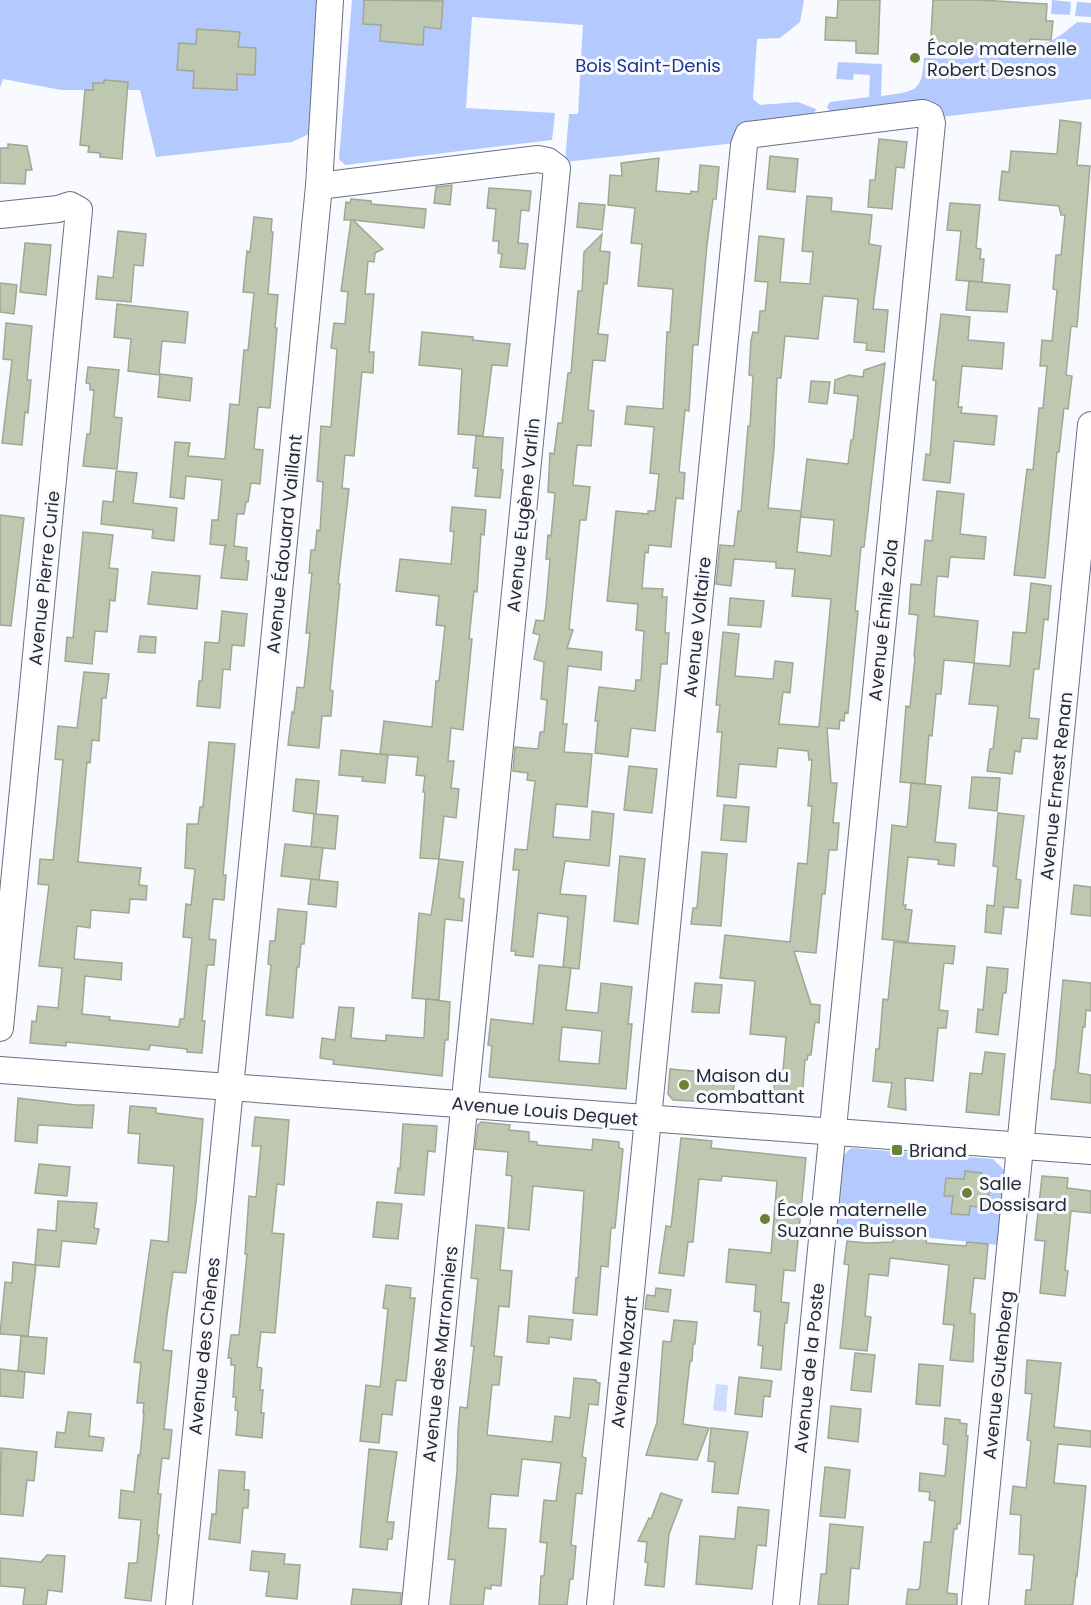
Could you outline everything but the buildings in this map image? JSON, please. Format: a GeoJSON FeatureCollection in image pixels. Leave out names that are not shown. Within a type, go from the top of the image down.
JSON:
{"type":"FeatureCollection","features":[{"type":"Feature","properties":{"kind":"street","name":"Avenue Édouard Vaillant"},"geometry":{"type":"LineString","coordinates":[[230,1087],[319,186],[330,0]]}},
{"type":"Feature","properties":{"kind":"street","name":"Avenue Émile Zola"},"geometry":{"type":"LineString","coordinates":[[748,135],[923,113],[930,116],[932,123],[832,1132]]}},
{"type":"Feature","properties":{"kind":"street","name":"Avenue Voltaire"},"geometry":{"type":"LineString","coordinates":[[648,1119],[744,145],[748,135]]}},
{"type":"Feature","properties":{"kind":"street","name":"Avenue Eugène Varlin"},"geometry":{"type":"LineString","coordinates":[[319,186],[538,159],[548,161],[557,168],[465,1104]]}},
{"type":"Feature","properties":{"kind":"street","name":"Avenue Pierre Curie"},"geometry":{"type":"LineString","coordinates":[[0,215],[57,209],[70,205],[79,210],[0,1028]]}},
{"type":"Feature","properties":{"kind":"street","name":"Avenue Ernest Renan"},"geometry":{"type":"LineString","coordinates":[[1020,1146],[1091,425]]}},
{"type":"Feature","properties":{"kind":"street","name":"Avenue Louis Dequet"},"geometry":{"type":"LineString","coordinates":[[0,1070],[1091,1151]]}},
{"type":"Feature","properties":{"kind":"street","name":"Avenue des Chênes"},"geometry":{"type":"LineString","coordinates":[[179,1605],[230,1087]]}},
{"type":"Feature","properties":{"kind":"street","name":"Avenue des Marronniers"},"geometry":{"type":"LineString","coordinates":[[415,1605],[465,1104]]}},
{"type":"Feature","properties":{"kind":"street","name":"Avenue Mozart"},"geometry":{"type":"LineString","coordinates":[[600,1605],[648,1119]]}},
{"type":"Feature","properties":{"kind":"street","name":"Avenue de la Poste"},"geometry":{"type":"LineString","coordinates":[[786,1605],[832,1132]]}},
{"type":"Feature","properties":{"kind":"street","name":"Avenue Gutenberg"},"geometry":{"type":"LineString","coordinates":[[975,1605],[1020,1146]]}},
{"type":"Feature","properties":{"kind":"green space"},"geometry":{"type":"Polygon","coordinates":[[[0,0],[319,0],[309,134],[292,142],[156,157],[140,90],[61,90],[3,79],[0,88],[0,0]]]}},
{"type":"Feature","properties":{"kind":"green space","name":"Bois Saint-Denis"},"geometry":{"type":"Polygon","coordinates":[[[352,0],[804,0],[800,22],[780,38],[757,39],[753,99],[760,105],[798,102],[816,109],[812,119],[736,143],[565,162],[569,114],[578,114],[583,25],[472,17],[466,108],[555,113],[552,140],[345,165],[339,159],[352,0]]]}},
{"type":"Feature","properties":{"kind":"green space"},"geometry":{"type":"Polygon","coordinates":[[[1052,0],[1071,2],[1070,15],[1051,14],[1052,0]]]}},
{"type":"Feature","properties":{"kind":"green space"},"geometry":{"type":"Polygon","coordinates":[[[1077,2],[1091,3],[1091,17],[1075,16],[1077,2]]]}},
{"type":"Feature","properties":{"kind":"green space"},"geometry":{"type":"Polygon","coordinates":[[[1077,22],[1091,23],[1091,99],[941,117],[833,116],[827,107],[830,102],[869,97],[870,75],[854,74],[853,80],[836,79],[838,62],[882,64],[881,96],[901,93],[914,89],[918,85],[924,58],[968,59],[969,48],[1027,48],[1052,40],[1077,22]]]}},
{"type":"Feature","properties":{"kind":"green space"},"geometry":{"type":"Polygon","coordinates":[[[851,1148],[993,1159],[1006,1172],[998,1245],[835,1228],[843,1156],[851,1148]]]}},
{"type":"Feature","properties":{"kind":"shaded area"},"geometry":{"type":"Polygon","coordinates":[[[716,1384],[728,1385],[726,1412],[713,1410],[716,1384]]]}},
{"type":"Feature","properties":{"kind":"place","name":"École maternelle Robert Desnos"},"geometry":{"type":"Point","coordinates":[915,58]}},
{"type":"Feature","properties":{"kind":"place","name":"Maison du combattant"},"geometry":{"type":"Point","coordinates":[684,1085]}},
{"type":"Feature","properties":{"kind":"place","name":"Briand"},"geometry":{"type":"Point","coordinates":[897,1150]}},
{"type":"Feature","properties":{"kind":"place","name":"Salle Dossisard"},"geometry":{"type":"Point","coordinates":[967,1193]}},
{"type":"Feature","properties":{"kind":"place","name":"École maternelle Suzanne Buisson"},"geometry":{"type":"Point","coordinates":[765,1219]}}]}
